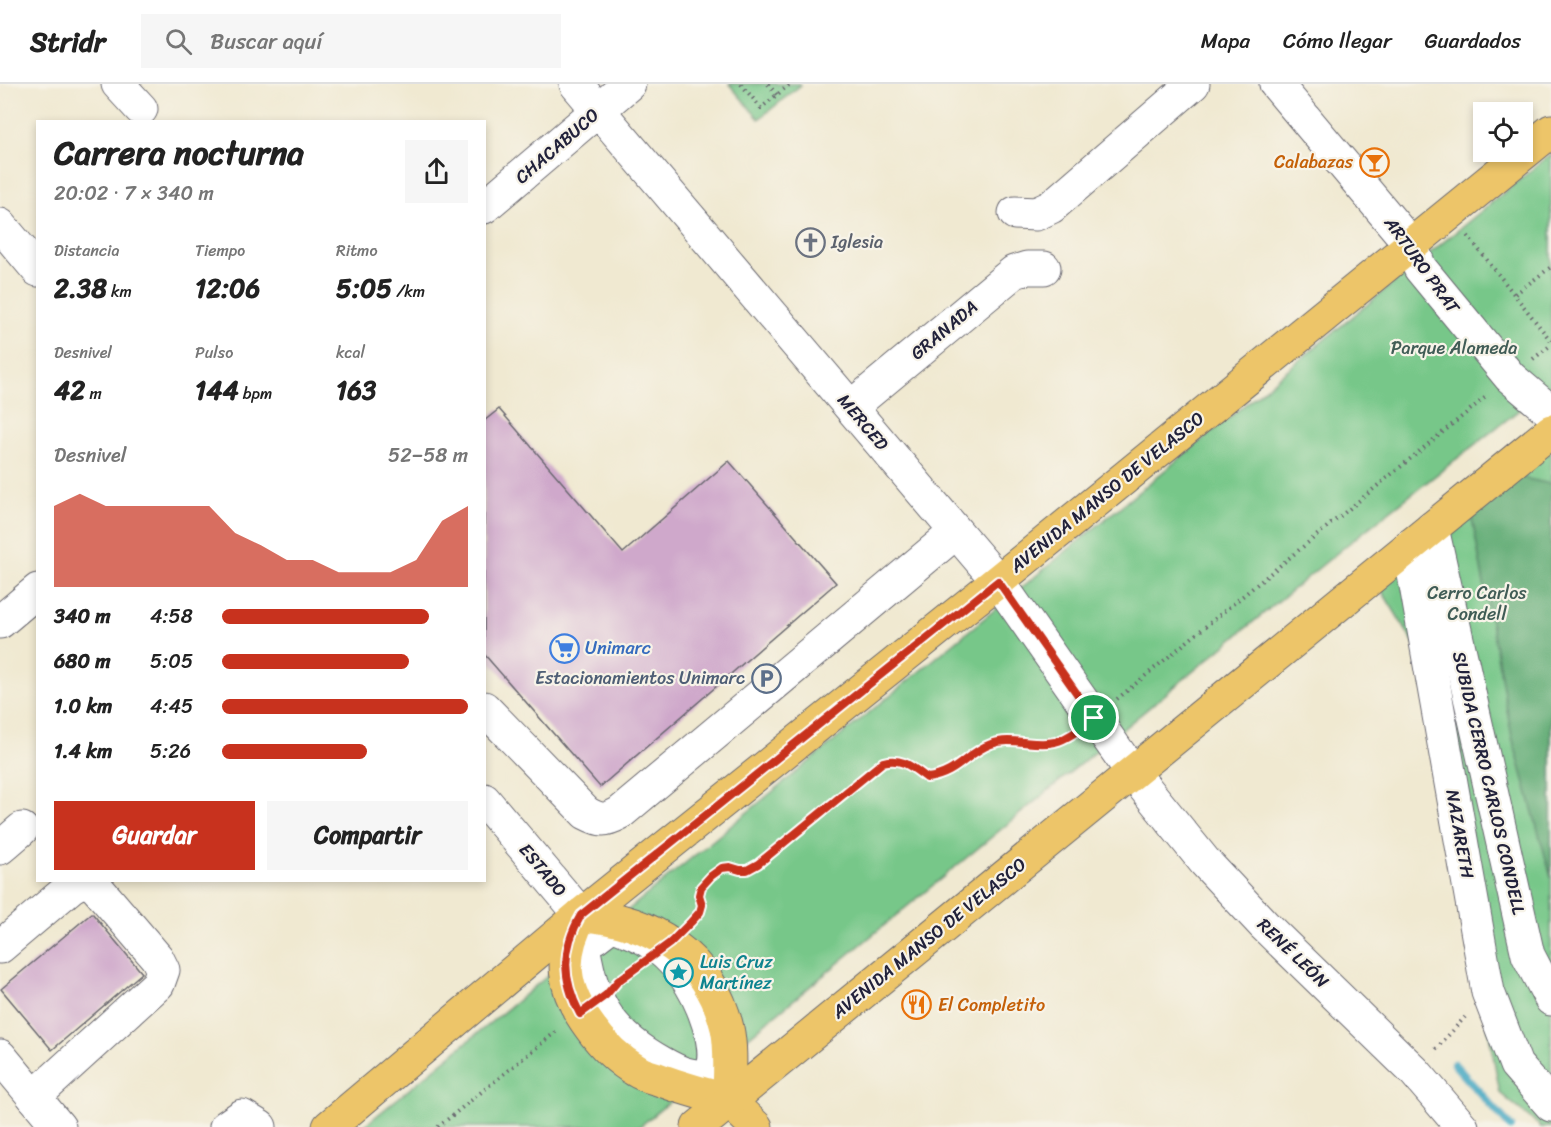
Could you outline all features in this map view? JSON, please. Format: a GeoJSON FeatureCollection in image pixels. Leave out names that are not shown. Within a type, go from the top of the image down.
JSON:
{"type":"FeatureCollection","features":[{"type":"Feature","properties":{"kind":"main road","name":"AVENIDA MANSO DE VELASCO"},"geometry":{"type":"LineString","coordinates":[[329,1127],[581,915],[998,581],[1551,131]]}},
{"type":"Feature","properties":{"kind":"main road","name":"AVENIDA MANSO DE VELASCO"},"geometry":{"type":"LineString","coordinates":[[698,1127],[1551,431]]}},
{"type":"Feature","properties":{"kind":"main road"},"geometry":{"type":"LineString","coordinates":[[729,1101],[730,1045],[722,1012],[701,974],[687,957],[665,946],[649,930],[603,916],[581,915],[568,945],[567,980],[572,998],[589,1008],[603,1045],[637,1071],[678,1087],[729,1101],[756,1127]]}},
{"type":"Feature","properties":{"kind":"street"},"geometry":{"type":"LineString","coordinates":[[118,84],[141,109]]}},
{"type":"Feature","properties":{"kind":"street","name":"MERCED"},"geometry":{"type":"LineString","coordinates":[[576,84],[998,581],[1132,772]]}},
{"type":"Feature","properties":{"kind":"street","name":"CHACABUCO"},"geometry":{"type":"LineString","coordinates":[[486,205],[629,84]]}},
{"type":"Feature","properties":{"kind":"street"},"geometry":{"type":"LineString","coordinates":[[1016,213],[1036,214],[1051,207],[1193,84]]}},
{"type":"Feature","properties":{"kind":"street","name":"ARTURO PRAT"},"geometry":{"type":"LineString","coordinates":[[1276,84],[1411,245],[1420,268],[1510,377],[1551,412]]}},
{"type":"Feature","properties":{"kind":"street"},"geometry":{"type":"LineString","coordinates":[[0,225],[36,268]]}},
{"type":"Feature","properties":{"kind":"street","name":"GRANADA"},"geometry":{"type":"LineString","coordinates":[[851,407],[1014,272],[1027,268],[1044,268]]}},
{"type":"Feature","properties":{"kind":"street"},"geometry":{"type":"LineString","coordinates":[[486,710],[586,813],[599,820],[610,818],[620,813],[956,532]]}},
{"type":"Feature","properties":{"kind":"street","name":"NAZARETH"},"geometry":{"type":"LineString","coordinates":[[1421,537],[1488,992],[1516,1065],[1551,1105]]}},
{"type":"Feature","properties":{"kind":"street","name":"SUBIDA CERRO CARLOS CONDELL"},"geometry":{"type":"LineString","coordinates":[[1421,537],[1528,955],[1551,999]]}},
{"type":"Feature","properties":{"kind":"street"},"geometry":{"type":"LineString","coordinates":[[0,622],[36,592]]}},
{"type":"Feature","properties":{"kind":"street","name":"RENÉ LEÓN"},"geometry":{"type":"LineString","coordinates":[[1132,772],[1226,887],[1416,1072],[1462,1127]]}},
{"type":"Feature","properties":{"kind":"street","name":"ESTADO"},"geometry":{"type":"LineString","coordinates":[[486,802],[581,915]]}},
{"type":"Feature","properties":{"kind":"street"},"geometry":{"type":"LineString","coordinates":[[0,947],[71,887],[82,882]]}},
{"type":"Feature","properties":{"kind":"street"},"geometry":{"type":"LineString","coordinates":[[34,1097],[158,984],[163,970],[157,958],[97,888],[88,882]]}},
{"type":"Feature","properties":{"kind":"street"},"geometry":{"type":"LineString","coordinates":[[612,924],[665,946],[671,960],[685,976],[701,1006],[713,1041],[714,1067],[709,1074],[700,1077],[675,1070],[641,1051],[616,1030],[601,1009],[589,1008],[589,979],[582,937],[595,937],[612,924]]}},
{"type":"Feature","properties":{"kind":"street"},"geometry":{"type":"LineString","coordinates":[[0,1056],[59,1127]]}},
{"type":"Feature","properties":{"kind":"street"},"geometry":{"type":"LineString","coordinates":[[226,1127],[242,1116],[260,1127]]}},
{"type":"Feature","properties":{"kind":"path"},"geometry":{"type":"LineString","coordinates":[[741,84],[761,108],[790,84]]}},
{"type":"Feature","properties":{"kind":"path"},"geometry":{"type":"LineString","coordinates":[[768,84],[777,95]]}},
{"type":"Feature","properties":{"kind":"path"},"geometry":{"type":"LineString","coordinates":[[438,1127],[606,995],[618,981],[665,946],[700,912],[701,887],[722,868],[747,870],[758,864],[883,762],[894,759],[908,764],[927,778],[938,777],[952,771],[990,744],[1002,741],[1052,743],[1073,734],[1551,343],[1464,231]]}},
{"type":"Feature","properties":{"kind":"path"},"geometry":{"type":"LineString","coordinates":[[1515,294],[1551,267]]}},
{"type":"Feature","properties":{"kind":"path"},"geometry":{"type":"LineString","coordinates":[[1416,1072],[1488,992]]}},
{"type":"Feature","properties":{"kind":"green space"},"geometry":{"type":"Polygon","coordinates":[[[729,84],[800,84],[801,85],[759,119],[729,84]]]}},
{"type":"Feature","properties":{"kind":"green space","name":"Parque Alameda"},"geometry":{"type":"Polygon","coordinates":[[[1551,154],[1551,385],[1348,544],[639,1127],[363,1127],[1551,154]]]}},
{"type":"Feature","properties":{"kind":"green space","name":"Cerro Carlos Condell"},"geometry":{"type":"Polygon","coordinates":[[[1551,445],[1551,1127],[1541,1127],[1500,1093],[1418,650],[1377,583],[1551,445]]]}},
{"type":"Feature","properties":{"kind":"green space"},"geometry":{"type":"Polygon","coordinates":[[[1514,476],[1551,484],[1551,877],[1512,737],[1471,513],[1514,476]]]}},
{"type":"Feature","properties":{"kind":"building"},"geometry":{"type":"Polygon","coordinates":[[[499,409],[623,553],[729,461],[836,583],[600,787],[486,656],[486,419],[499,409]]]}},
{"type":"Feature","properties":{"kind":"building"},"geometry":{"type":"Polygon","coordinates":[[[92,913],[142,973],[52,1050],[1,989],[92,913]]]}},
{"type":"Feature","properties":{"kind":"waterway"},"geometry":{"type":"LineString","coordinates":[[1454,1064],[1511,1127]]}},
{"type":"Feature","properties":{"kind":"place","name":"Calabazas"},"geometry":{"type":"Point","coordinates":[1374,162]}},
{"type":"Feature","properties":{"kind":"place","name":"Iglesia"},"geometry":{"type":"Point","coordinates":[810,242]}},
{"type":"Feature","properties":{"kind":"place","name":"Unimarc"},"geometry":{"type":"Point","coordinates":[564,648]}},
{"type":"Feature","properties":{"kind":"place","name":"Estacionamientos Unimarc"},"geometry":{"type":"Point","coordinates":[766,678]}},
{"type":"Feature","properties":{"kind":"place","name":"Luis Cruz Martínez"},"geometry":{"type":"Point","coordinates":[679,972]}},
{"type":"Feature","properties":{"kind":"place","name":"El Completito"},"geometry":{"type":"Point","coordinates":[917,1005]}},
{"type":"Feature","properties":{"kind":"route"},"geometry":{"type":"LineString","coordinates":[[998,581],[1094,718],[1073,734],[1052,743],[1002,741],[990,744],[952,771],[938,777],[927,778],[908,764],[894,759],[883,762],[758,864],[747,870],[722,868],[711,876],[701,887],[700,912],[691,922],[670,943],[618,981],[606,995],[580,1014],[567,980],[566,961],[573,929],[581,915],[998,581]]}}]}
